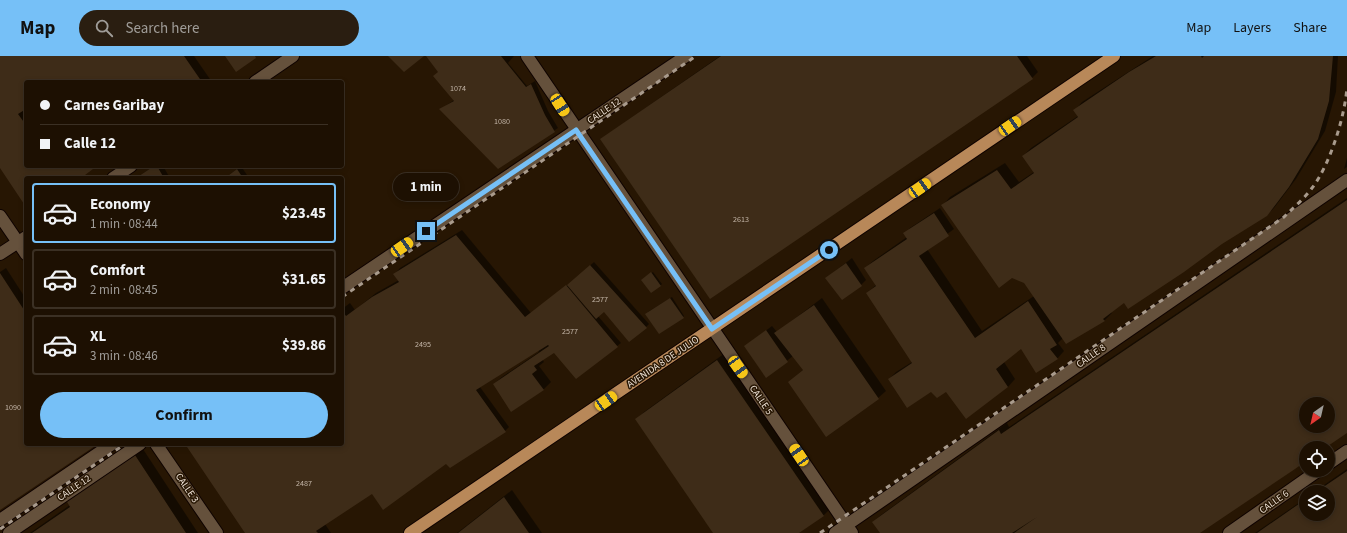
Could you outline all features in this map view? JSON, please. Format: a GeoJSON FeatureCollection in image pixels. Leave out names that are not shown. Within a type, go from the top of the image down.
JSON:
{"type":"FeatureCollection","features":[{"type":"Feature","properties":{"kind":"main road","name":"AVENIDA 8 DE JULIO"},"geometry":{"type":"LineString","coordinates":[[410,533],[1114,56]]}},
{"type":"Feature","properties":{"kind":"street"},"geometry":{"type":"LineString","coordinates":[[258,80],[293,56]]}},
{"type":"Feature","properties":{"kind":"street","name":"CALLE 5"},"geometry":{"type":"LineString","coordinates":[[527,56],[849,529]]}},
{"type":"Feature","properties":{"kind":"street","name":"CALLE 12"},"geometry":{"type":"LineString","coordinates":[[344,287],[686,56]]}},
{"type":"Feature","properties":{"kind":"street"},"geometry":{"type":"LineString","coordinates":[[116,176],[128,168]]}},
{"type":"Feature","properties":{"kind":"street","name":"CALLE 8"},"geometry":{"type":"LineString","coordinates":[[835,533],[849,529],[1347,180]]}},
{"type":"Feature","properties":{"kind":"street"},"geometry":{"type":"LineString","coordinates":[[0,216],[22,240],[0,254]]}},
{"type":"Feature","properties":{"kind":"street","name":"CALLE 12"},"geometry":{"type":"LineString","coordinates":[[0,520],[109,446]]}},
{"type":"Feature","properties":{"kind":"street","name":"CALLE 12"},"geometry":{"type":"LineString","coordinates":[[9,533],[137,446]]}},
{"type":"Feature","properties":{"kind":"street","name":"CALLE 3"},"geometry":{"type":"LineString","coordinates":[[157,446],[217,533]]}},
{"type":"Feature","properties":{"kind":"street"},"geometry":{"type":"LineString","coordinates":[[1335,459],[1347,451]]}},
{"type":"Feature","properties":{"kind":"street","name":"CALLE 6"},"geometry":{"type":"LineString","coordinates":[[1228,533],[1309,477]]}},
{"type":"Feature","properties":{"kind":"building"},"geometry":{"type":"Polygon","coordinates":[[[0,56],[184,56],[201,80],[24,80],[24,110],[18,114],[24,122],[24,168],[94,168],[84,176],[24,176],[24,204],[0,168],[0,56]]]}},
{"type":"Feature","properties":{"kind":"building"},"geometry":{"type":"Polygon","coordinates":[[[225,56],[255,56],[256,58],[236,72],[225,56]]]}},
{"type":"Feature","properties":{"kind":"building"},"geometry":{"type":"Polygon","coordinates":[[[388,56],[424,56],[404,72],[388,56]]]}},
{"type":"Feature","properties":{"kind":"building"},"geometry":{"type":"Polygon","coordinates":[[[426,56],[501,56],[526,87],[531,84],[545,115],[555,132],[498,169],[439,109],[454,101],[433,76],[438,72],[426,56]]]}},
{"type":"Feature","properties":{"kind":"building"},"geometry":{"type":"Polygon","coordinates":[[[721,56],[1017,56],[1033,79],[710,299],[600,139],[721,56]]]}},
{"type":"Feature","properties":{"kind":"building"},"geometry":{"type":"Polygon","coordinates":[[[1156,56],[1201,56],[1202,58],[1204,56],[1333,56],[1329,101],[1318,139],[1289,187],[1267,216],[1222,244],[1184,272],[1128,309],[1124,303],[1103,319],[1105,321],[1066,344],[1024,283],[1012,278],[999,288],[941,205],[997,170],[1011,189],[1034,173],[1022,156],[1078,117],[1073,110],[1129,72],[1156,56]]]}},
{"type":"Feature","properties":{"kind":"building"},"geometry":{"type":"Polygon","coordinates":[[[151,168],[158,168],[163,176],[139,176],[151,168]]]}},
{"type":"Feature","properties":{"kind":"building"},"geometry":{"type":"Polygon","coordinates":[[[237,169],[242,176],[228,176],[237,169]]]}},
{"type":"Feature","properties":{"kind":"building"},"geometry":{"type":"Polygon","coordinates":[[[1347,200],[1347,433],[1335,441],[1299,441],[1299,466],[1200,533],[1014,533],[1037,517],[1012,533],[880,533],[872,522],[999,430],[1001,434],[1347,200]]]}},
{"type":"Feature","properties":{"kind":"building"},"geometry":{"type":"Polygon","coordinates":[[[934,213],[949,236],[919,256],[975,338],[1028,301],[1057,345],[1050,349],[1058,359],[1036,373],[1021,349],[996,369],[1008,387],[966,419],[946,392],[937,398],[931,392],[907,408],[888,379],[912,363],[866,293],[876,286],[864,268],[907,239],[903,233],[934,213]]]}},
{"type":"Feature","properties":{"kind":"building"},"geometry":{"type":"Polygon","coordinates":[[[456,235],[525,317],[566,285],[618,347],[576,379],[554,353],[534,366],[537,370],[532,374],[544,390],[511,412],[493,384],[549,346],[548,345],[476,390],[506,432],[450,468],[446,464],[383,510],[372,494],[316,531],[318,533],[245,533],[186,446],[344,446],[344,313],[346,316],[372,297],[399,282],[393,274],[456,235]]]}},
{"type":"Feature","properties":{"kind":"building"},"geometry":{"type":"Polygon","coordinates":[[[846,263],[862,286],[842,300],[825,278],[846,263]]]}},
{"type":"Feature","properties":{"kind":"building"},"geometry":{"type":"Polygon","coordinates":[[[590,265],[647,328],[629,342],[604,312],[596,319],[567,285],[590,265]]]}},
{"type":"Feature","properties":{"kind":"building"},"geometry":{"type":"Polygon","coordinates":[[[651,272],[661,286],[651,293],[641,280],[651,272]]]}},
{"type":"Feature","properties":{"kind":"building"},"geometry":{"type":"Polygon","coordinates":[[[0,273],[24,310],[24,446],[95,446],[0,510],[0,273]]]}},
{"type":"Feature","properties":{"kind":"building"},"geometry":{"type":"Polygon","coordinates":[[[670,298],[684,318],[659,334],[645,314],[670,298]]]}},
{"type":"Feature","properties":{"kind":"building"},"geometry":{"type":"Polygon","coordinates":[[[814,305],[879,399],[826,437],[788,382],[803,370],[774,333],[814,305]]]}},
{"type":"Feature","properties":{"kind":"building"},"geometry":{"type":"Polygon","coordinates":[[[766,330],[788,362],[766,378],[744,346],[766,330]]]}},
{"type":"Feature","properties":{"kind":"building"},"geometry":{"type":"Polygon","coordinates":[[[717,360],[824,516],[799,533],[713,533],[635,419],[717,360]]]}},
{"type":"Feature","properties":{"kind":"building"},"geometry":{"type":"Polygon","coordinates":[[[133,452],[186,533],[32,533],[70,507],[66,500],[133,452]]]}},
{"type":"Feature","properties":{"kind":"building"},"geometry":{"type":"Polygon","coordinates":[[[1347,471],[1347,533],[1257,533],[1299,504],[1299,521],[1335,521],[1335,485],[1326,485],[1347,471]]]}},
{"type":"Feature","properties":{"kind":"building"},"geometry":{"type":"Polygon","coordinates":[[[504,497],[529,533],[458,533],[504,497]]]}},
{"type":"Feature","properties":{"kind":"railway"},"geometry":{"type":"LineString","coordinates":[[344,296],[696,56]]}},
{"type":"Feature","properties":{"kind":"railway"},"geometry":{"type":"LineString","coordinates":[[820,533],[1284,217],[1309,192],[1325,167],[1340,126],[1347,87]]}},
{"type":"Feature","properties":{"kind":"railway"},"geometry":{"type":"LineString","coordinates":[[0,529],[122,446]]}},
{"type":"Feature","properties":{"kind":"route"},"geometry":{"type":"LineString","coordinates":[[426,231],[576,130],[712,329],[829,250]]}}]}
